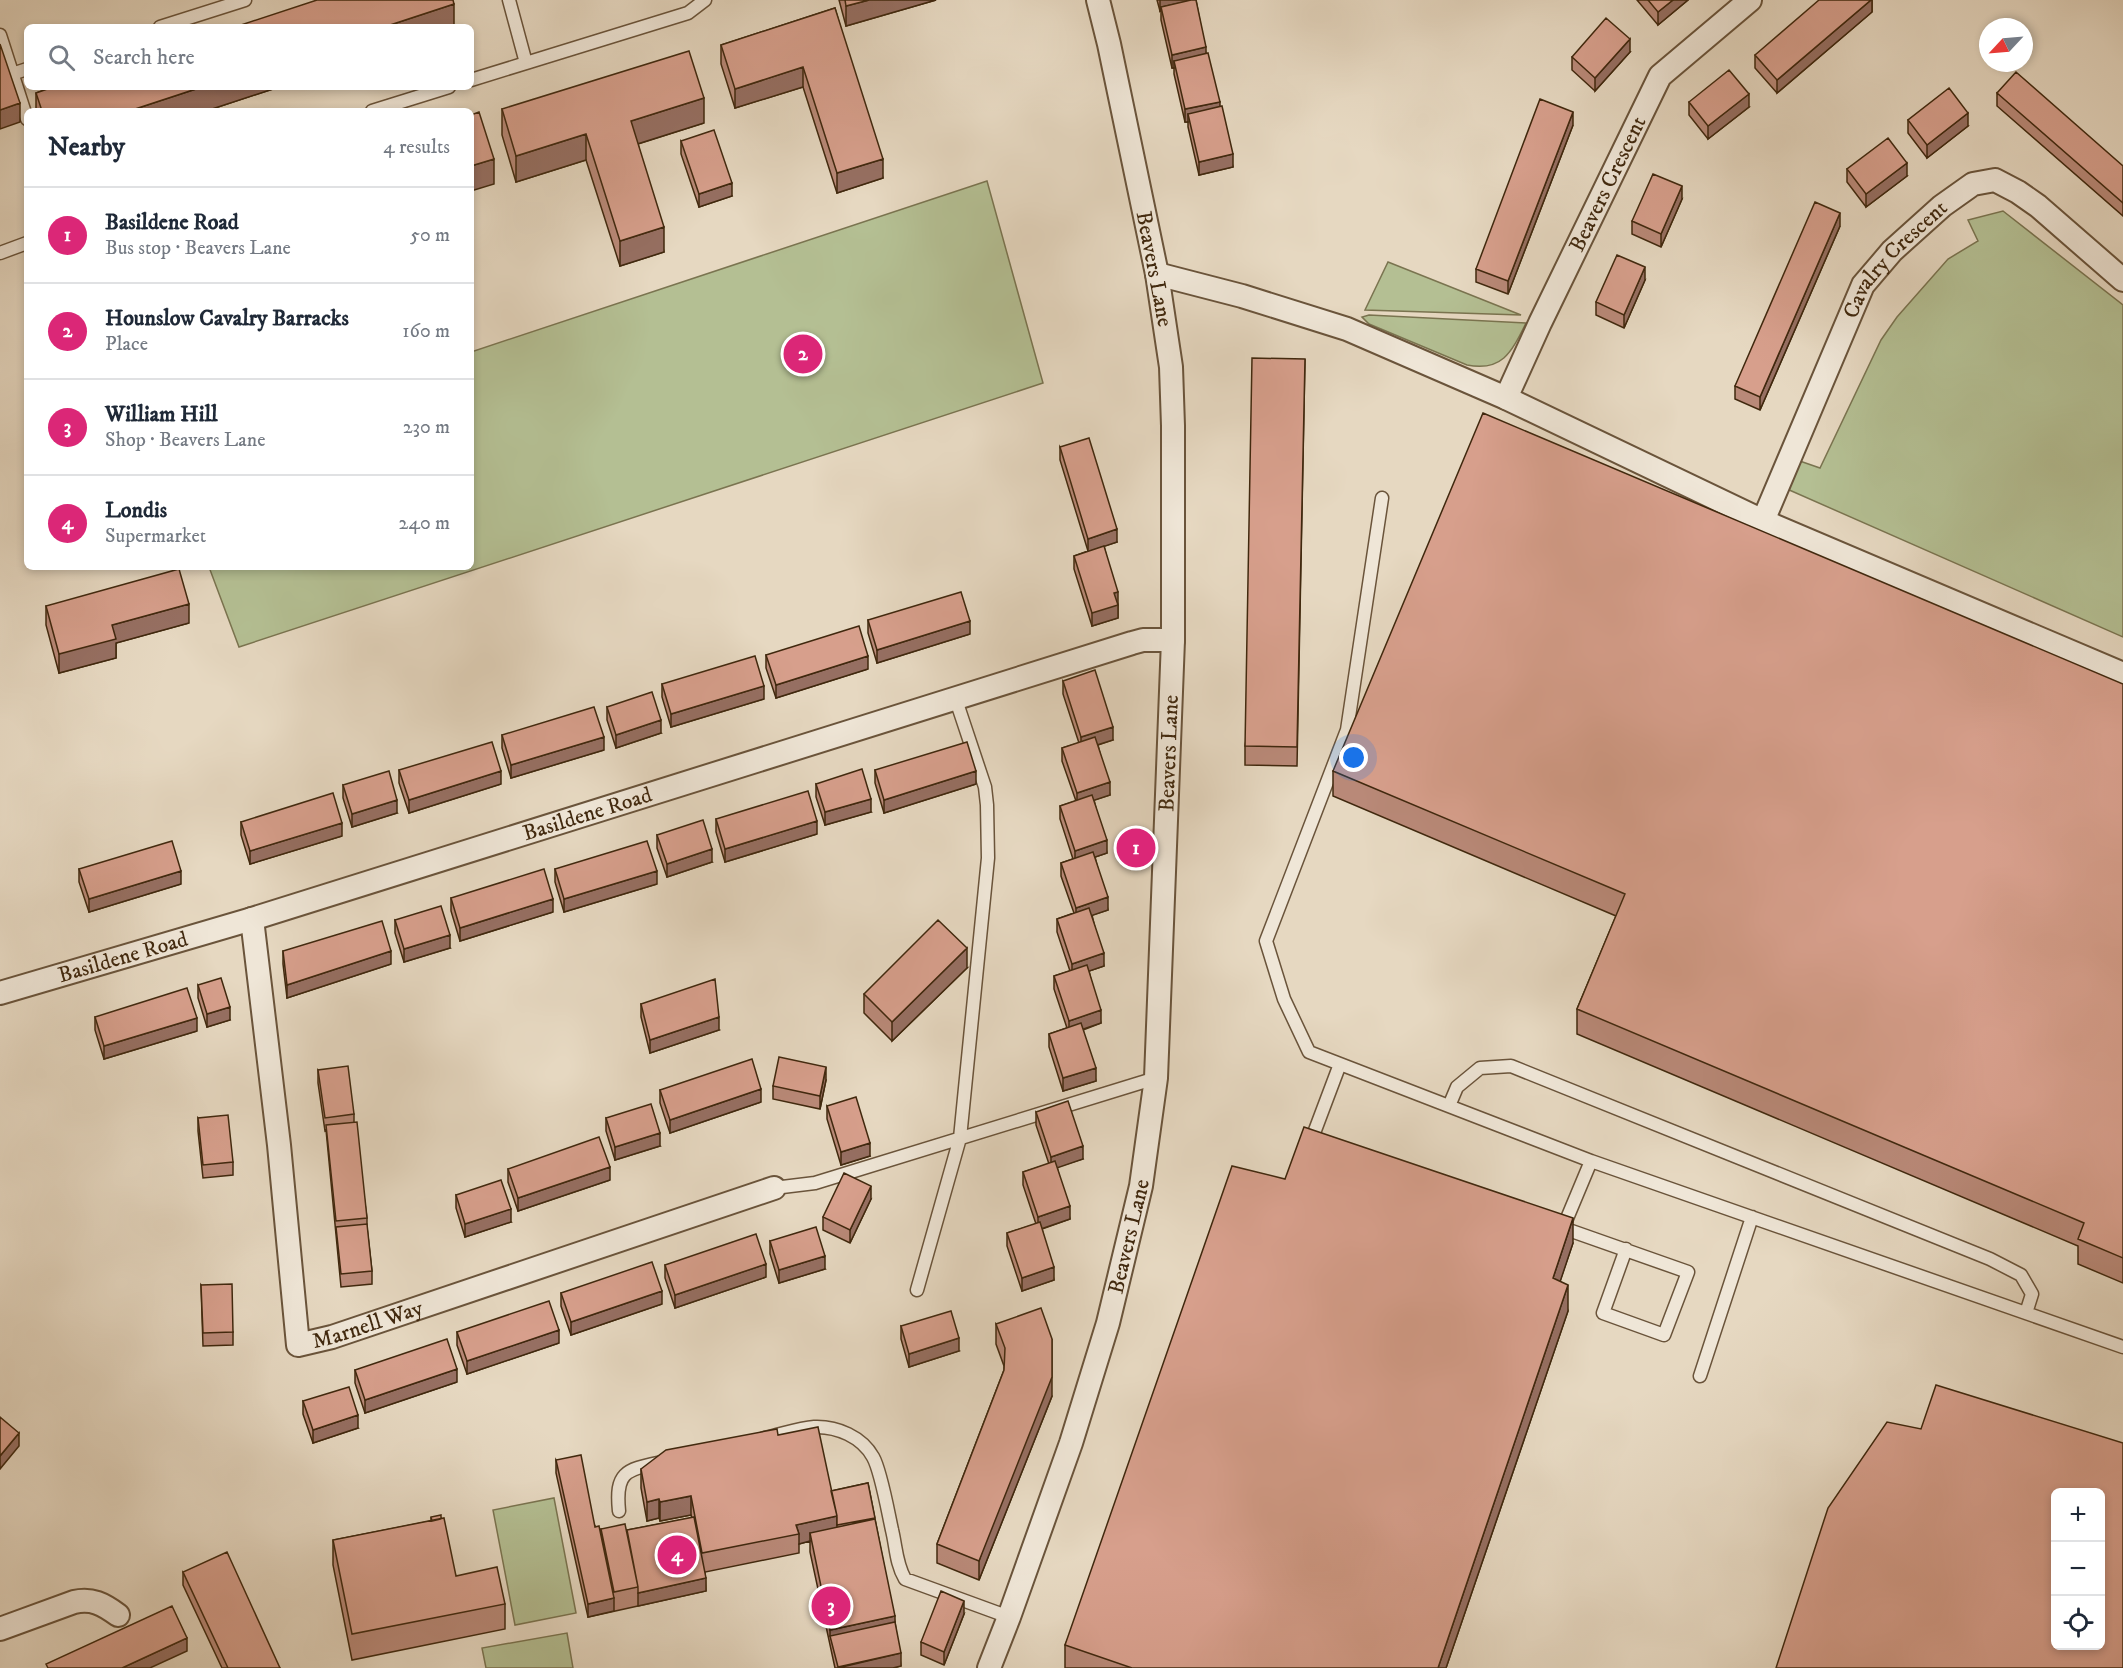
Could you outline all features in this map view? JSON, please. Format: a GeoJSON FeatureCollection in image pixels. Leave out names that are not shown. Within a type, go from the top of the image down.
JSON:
{"type":"FeatureCollection","features":[{"type":"Feature","properties":{"kind":"street","name":"Beavers Lane"},"geometry":{"type":"LineString","coordinates":[[989,1668],[1010,1617],[1071,1443],[1108,1323],[1141,1186],[1156,1078],[1173,640],[1172,379],[1157,274],[1098,0]]}},
{"type":"Feature","properties":{"kind":"street","name":"Beavers Crescent"},"geometry":{"type":"LineString","coordinates":[[1506,398],[1660,76],[1750,0]]}},
{"type":"Feature","properties":{"kind":"street","name":"Cavalry Crescent"},"geometry":{"type":"LineString","coordinates":[[1762,521],[1863,285],[1892,251],[1942,206],[1973,184],[1995,180],[2018,192],[2038,206],[2123,280]]}},
{"type":"Feature","properties":{"kind":"street"},"geometry":{"type":"LineString","coordinates":[[1157,274],[1347,329],[1506,398],[1762,521],[2123,674]]}},
{"type":"Feature","properties":{"kind":"street","name":"Basildene Road"},"geometry":{"type":"LineString","coordinates":[[0,993],[252,919],[1132,643],[1173,640]]}},
{"type":"Feature","properties":{"kind":"street","name":"Marnell Way"},"geometry":{"type":"LineString","coordinates":[[252,919],[279,1145],[298,1345],[332,1337],[774,1188]]}},
{"type":"Feature","properties":{"kind":"street"},"geometry":{"type":"LineString","coordinates":[[0,1629],[86,1599],[118,1615]]}},
{"type":"Feature","properties":{"kind":"lane"},"geometry":{"type":"LineString","coordinates":[[169,24],[245,0]]}},
{"type":"Feature","properties":{"kind":"lane"},"geometry":{"type":"LineString","coordinates":[[509,0],[526,63]]}},
{"type":"Feature","properties":{"kind":"lane"},"geometry":{"type":"LineString","coordinates":[[474,79],[688,13],[705,0]]}},
{"type":"Feature","properties":{"kind":"lane"},"geometry":{"type":"LineString","coordinates":[[0,35],[24,110]]}},
{"type":"Feature","properties":{"kind":"lane"},"geometry":{"type":"LineString","coordinates":[[12,74],[24,70]]}},
{"type":"Feature","properties":{"kind":"lane"},"geometry":{"type":"LineString","coordinates":[[382,108],[439,90]]}},
{"type":"Feature","properties":{"kind":"lane"},"geometry":{"type":"LineString","coordinates":[[0,253],[24,244]]}},
{"type":"Feature","properties":{"kind":"lane"},"geometry":{"type":"LineString","coordinates":[[1382,498],[1347,730],[1266,941],[1284,999],[1309,1052],[1591,1161],[2123,1347]]}},
{"type":"Feature","properties":{"kind":"lane"},"geometry":{"type":"LineString","coordinates":[[917,1290],[960,1138],[988,858],[985,787],[955,698]]}},
{"type":"Feature","properties":{"kind":"lane"},"geometry":{"type":"LineString","coordinates":[[1322,1144],[1311,1141],[1340,1064]]}},
{"type":"Feature","properties":{"kind":"lane"},"geometry":{"type":"LineString","coordinates":[[1449,1106],[1457,1087],[1480,1068],[1511,1066],[1990,1259],[2021,1275],[2032,1294],[2026,1313]]}},
{"type":"Feature","properties":{"kind":"lane"},"geometry":{"type":"LineString","coordinates":[[774,1188],[815,1183],[1156,1078]]}},
{"type":"Feature","properties":{"kind":"lane"},"geometry":{"type":"LineString","coordinates":[[1591,1161],[1558,1226],[1626,1249],[1688,1272],[1664,1335],[1603,1313],[1626,1249]]}},
{"type":"Feature","properties":{"kind":"lane"},"geometry":{"type":"LineString","coordinates":[[1700,1376],[1752,1217]]}},
{"type":"Feature","properties":{"kind":"lane"},"geometry":{"type":"LineString","coordinates":[[755,1440],[813,1427],[836,1429],[855,1438],[874,1459],[899,1570],[905,1579],[1010,1617]]}},
{"type":"Feature","properties":{"kind":"lane"},"geometry":{"type":"LineString","coordinates":[[620,1510],[617,1488],[623,1476],[639,1467],[674,1459]]}},
{"type":"Feature","properties":{"kind":"green space"},"geometry":{"type":"Polygon","coordinates":[[[987,181],[1043,383],[474,570],[474,351],[987,181]]]}},
{"type":"Feature","properties":{"kind":"green space"},"geometry":{"type":"Polygon","coordinates":[[[2003,211],[2123,305],[2123,637],[1787,489],[1794,459],[1820,468],[1881,340],[1897,317],[1948,259],[1978,241],[1968,220],[2003,211]]]}},
{"type":"Feature","properties":{"kind":"green space"},"geometry":{"type":"Polygon","coordinates":[[[1388,262],[1521,315],[1365,310],[1388,262]]]}},
{"type":"Feature","properties":{"kind":"green space"},"geometry":{"type":"Polygon","coordinates":[[[1369,315],[1526,323],[1505,357],[1498,362],[1479,366],[1467,365],[1369,324],[1362,317],[1369,315]]]}},
{"type":"Feature","properties":{"kind":"green space"},"geometry":{"type":"Polygon","coordinates":[[[210,570],[474,570],[239,647],[210,570]]]}},
{"type":"Feature","properties":{"kind":"green space"},"geometry":{"type":"Polygon","coordinates":[[[554,1498],[576,1613],[515,1625],[493,1510],[554,1498]]]}},
{"type":"Feature","properties":{"kind":"green space"},"geometry":{"type":"Polygon","coordinates":[[[567,1633],[573,1668],[486,1668],[482,1648],[567,1633]]]}},
{"type":"Feature","properties":{"kind":"building"},"geometry":{"type":"Polygon","coordinates":[[[317,0],[453,0],[454,4],[393,24],[244,24],[317,0]]]}},
{"type":"Feature","properties":{"kind":"building"},"geometry":{"type":"Polygon","coordinates":[[[845,0],[869,0],[846,6],[845,0]]]}},
{"type":"Feature","properties":{"kind":"building"},"geometry":{"type":"Polygon","coordinates":[[[1196,0],[1206,47],[1172,55],[1161,7],[1196,0]]]}},
{"type":"Feature","properties":{"kind":"building"},"geometry":{"type":"Polygon","coordinates":[[[1648,0],[1673,0],[1658,12],[1648,0]]]}},
{"type":"Feature","properties":{"kind":"building"},"geometry":{"type":"Polygon","coordinates":[[[1819,0],[1871,0],[1777,80],[1755,55],[1819,0]]]}},
{"type":"Feature","properties":{"kind":"building"},"geometry":{"type":"Polygon","coordinates":[[[835,8],[883,159],[837,173],[803,67],[735,89],[721,45],[835,8]]]}},
{"type":"Feature","properties":{"kind":"building"},"geometry":{"type":"Polygon","coordinates":[[[1606,18],[1630,39],[1595,78],[1572,57],[1606,18]]]}},
{"type":"Feature","properties":{"kind":"building"},"geometry":{"type":"Polygon","coordinates":[[[0,44],[20,103],[0,110],[0,44]]]}},
{"type":"Feature","properties":{"kind":"building"},"geometry":{"type":"Polygon","coordinates":[[[689,51],[704,98],[631,121],[664,227],[620,241],[586,134],[516,156],[502,109],[689,51]]]}},
{"type":"Feature","properties":{"kind":"building"},"geometry":{"type":"Polygon","coordinates":[[[1208,53],[1220,102],[1185,109],[1174,61],[1208,53]]]}},
{"type":"Feature","properties":{"kind":"building"},"geometry":{"type":"Polygon","coordinates":[[[1729,70],[1749,94],[1708,126],[1689,102],[1729,70]]]}},
{"type":"Feature","properties":{"kind":"building"},"geometry":{"type":"Polygon","coordinates":[[[2016,72],[2123,166],[2123,203],[1997,93],[2016,72]]]}},
{"type":"Feature","properties":{"kind":"building"},"geometry":{"type":"Polygon","coordinates":[[[1949,88],[1968,113],[1927,145],[1908,120],[1949,88]]]}},
{"type":"Feature","properties":{"kind":"building"},"geometry":{"type":"Polygon","coordinates":[[[44,90],[193,90],[138,108],[41,108],[36,93],[44,90]]]}},
{"type":"Feature","properties":{"kind":"building"},"geometry":{"type":"Polygon","coordinates":[[[1540,99],[1573,112],[1508,281],[1476,269],[1540,99]]]}},
{"type":"Feature","properties":{"kind":"building"},"geometry":{"type":"Polygon","coordinates":[[[1222,106],[1233,154],[1199,162],[1188,114],[1222,106]]]}},
{"type":"Feature","properties":{"kind":"building"},"geometry":{"type":"Polygon","coordinates":[[[479,112],[494,159],[474,165],[474,114],[479,112]]]}},
{"type":"Feature","properties":{"kind":"building"},"geometry":{"type":"Polygon","coordinates":[[[714,130],[732,183],[699,194],[681,141],[714,130]]]}},
{"type":"Feature","properties":{"kind":"building"},"geometry":{"type":"Polygon","coordinates":[[[1888,138],[1907,163],[1866,194],[1847,169],[1888,138]]]}},
{"type":"Feature","properties":{"kind":"building"},"geometry":{"type":"Polygon","coordinates":[[[1653,174],[1682,186],[1661,234],[1632,221],[1653,174]]]}},
{"type":"Feature","properties":{"kind":"building"},"geometry":{"type":"Polygon","coordinates":[[[1815,202],[1840,213],[1760,397],[1735,386],[1815,202]]]}},
{"type":"Feature","properties":{"kind":"building"},"geometry":{"type":"Polygon","coordinates":[[[1617,255],[1645,267],[1624,315],[1596,302],[1617,255]]]}},
{"type":"Feature","properties":{"kind":"building"},"geometry":{"type":"Polygon","coordinates":[[[1252,358],[1305,359],[1297,747],[1245,746],[1252,358]]]}},
{"type":"Feature","properties":{"kind":"building"},"geometry":{"type":"Polygon","coordinates":[[[1483,413],[2123,684],[2123,1258],[2078,1239],[2084,1223],[1577,1009],[1625,894],[1333,771],[1483,413]]]}},
{"type":"Feature","properties":{"kind":"building"},"geometry":{"type":"Polygon","coordinates":[[[1089,438],[1117,529],[1088,539],[1060,447],[1089,438]]]}},
{"type":"Feature","properties":{"kind":"building"},"geometry":{"type":"Polygon","coordinates":[[[1104,546],[1118,592],[1114,593],[1118,605],[1092,613],[1074,556],[1104,546]]]}},
{"type":"Feature","properties":{"kind":"building"},"geometry":{"type":"Polygon","coordinates":[[[175,570],[179,570],[189,604],[112,625],[116,639],[59,654],[46,606],[175,570]]]}},
{"type":"Feature","properties":{"kind":"building"},"geometry":{"type":"Polygon","coordinates":[[[961,592],[970,621],[877,650],[868,620],[961,592]]]}},
{"type":"Feature","properties":{"kind":"building"},"geometry":{"type":"Polygon","coordinates":[[[859,626],[868,656],[776,685],[766,655],[859,626]]]}},
{"type":"Feature","properties":{"kind":"building"},"geometry":{"type":"Polygon","coordinates":[[[755,656],[764,686],[671,714],[662,684],[755,656]]]}},
{"type":"Feature","properties":{"kind":"building"},"geometry":{"type":"Polygon","coordinates":[[[1095,670],[1113,727],[1081,737],[1063,681],[1095,670]]]}},
{"type":"Feature","properties":{"kind":"building"},"geometry":{"type":"Polygon","coordinates":[[[652,692],[661,720],[616,735],[607,707],[652,692]]]}},
{"type":"Feature","properties":{"kind":"building"},"geometry":{"type":"Polygon","coordinates":[[[594,707],[604,737],[511,765],[502,735],[594,707]]]}},
{"type":"Feature","properties":{"kind":"building"},"geometry":{"type":"Polygon","coordinates":[[[1095,737],[1110,782],[1077,793],[1062,748],[1095,737]]]}},
{"type":"Feature","properties":{"kind":"building"},"geometry":{"type":"Polygon","coordinates":[[[492,742],[501,771],[409,800],[399,770],[492,742]]]}},
{"type":"Feature","properties":{"kind":"building"},"geometry":{"type":"Polygon","coordinates":[[[967,742],[976,771],[884,800],[875,770],[967,742]]]}},
{"type":"Feature","properties":{"kind":"building"},"geometry":{"type":"Polygon","coordinates":[[[862,769],[871,799],[825,812],[816,784],[862,769]]]}},
{"type":"Feature","properties":{"kind":"building"},"geometry":{"type":"Polygon","coordinates":[[[389,771],[397,800],[352,814],[343,785],[389,771]]]}},
{"type":"Feature","properties":{"kind":"building"},"geometry":{"type":"Polygon","coordinates":[[[808,791],[817,821],[725,849],[716,819],[808,791]]]}},
{"type":"Feature","properties":{"kind":"building"},"geometry":{"type":"Polygon","coordinates":[[[333,793],[342,823],[250,851],[241,822],[333,793]]]}},
{"type":"Feature","properties":{"kind":"building"},"geometry":{"type":"Polygon","coordinates":[[[1092,795],[1107,840],[1075,851],[1060,806],[1092,795]]]}},
{"type":"Feature","properties":{"kind":"building"},"geometry":{"type":"Polygon","coordinates":[[[703,820],[712,849],[667,864],[657,835],[703,820]]]}},
{"type":"Feature","properties":{"kind":"building"},"geometry":{"type":"Polygon","coordinates":[[[172,841],[181,871],[89,899],[79,869],[172,841]]]}},
{"type":"Feature","properties":{"kind":"building"},"geometry":{"type":"Polygon","coordinates":[[[647,841],[657,871],[564,899],[555,869],[647,841]]]}},
{"type":"Feature","properties":{"kind":"building"},"geometry":{"type":"Polygon","coordinates":[[[1093,852],[1108,897],[1076,908],[1061,863],[1093,852]]]}},
{"type":"Feature","properties":{"kind":"building"},"geometry":{"type":"Polygon","coordinates":[[[544,869],[553,899],[460,928],[451,898],[544,869]]]}},
{"type":"Feature","properties":{"kind":"building"},"geometry":{"type":"Polygon","coordinates":[[[441,906],[450,935],[404,949],[395,920],[441,906]]]}},
{"type":"Feature","properties":{"kind":"building"},"geometry":{"type":"Polygon","coordinates":[[[1089,908],[1104,953],[1072,964],[1057,919],[1089,908]]]}},
{"type":"Feature","properties":{"kind":"building"},"geometry":{"type":"Polygon","coordinates":[[[938,920],[967,948],[892,1022],[864,994],[938,920]]]}},
{"type":"Feature","properties":{"kind":"building"},"geometry":{"type":"Polygon","coordinates":[[[382,921],[391,951],[287,985],[283,951],[382,921]]]}},
{"type":"Feature","properties":{"kind":"building"},"geometry":{"type":"Polygon","coordinates":[[[1087,965],[1101,1010],[1069,1021],[1054,976],[1087,965]]]}},
{"type":"Feature","properties":{"kind":"building"},"geometry":{"type":"Polygon","coordinates":[[[221,978],[230,1007],[207,1014],[198,985],[221,978]]]}},
{"type":"Feature","properties":{"kind":"building"},"geometry":{"type":"Polygon","coordinates":[[[715,979],[719,1017],[650,1040],[641,1004],[715,979]]]}},
{"type":"Feature","properties":{"kind":"building"},"geometry":{"type":"Polygon","coordinates":[[[187,988],[197,1018],[104,1046],[95,1017],[187,988]]]}},
{"type":"Feature","properties":{"kind":"building"},"geometry":{"type":"Polygon","coordinates":[[[1081,1023],[1096,1068],[1063,1078],[1049,1034],[1081,1023]]]}},
{"type":"Feature","properties":{"kind":"building"},"geometry":{"type":"Polygon","coordinates":[[[779,1057],[826,1067],[820,1096],[773,1086],[779,1057]]]}},
{"type":"Feature","properties":{"kind":"building"},"geometry":{"type":"Polygon","coordinates":[[[752,1059],[761,1089],[670,1120],[660,1090],[752,1059]]]}},
{"type":"Feature","properties":{"kind":"building"},"geometry":{"type":"Polygon","coordinates":[[[348,1066],[354,1114],[325,1118],[318,1070],[348,1066]]]}},
{"type":"Feature","properties":{"kind":"building"},"geometry":{"type":"Polygon","coordinates":[[[856,1097],[870,1143],[841,1152],[827,1106],[856,1097]]]}},
{"type":"Feature","properties":{"kind":"building"},"geometry":{"type":"Polygon","coordinates":[[[1068,1101],[1083,1146],[1051,1157],[1036,1112],[1068,1101]]]}},
{"type":"Feature","properties":{"kind":"building"},"geometry":{"type":"Polygon","coordinates":[[[651,1104],[660,1133],[615,1147],[606,1118],[651,1104]]]}},
{"type":"Feature","properties":{"kind":"building"},"geometry":{"type":"Polygon","coordinates":[[[228,1115],[233,1162],[203,1165],[198,1118],[228,1115]]]}},
{"type":"Feature","properties":{"kind":"building"},"geometry":{"type":"Polygon","coordinates":[[[357,1122],[367,1218],[336,1221],[326,1125],[357,1122]]]}},
{"type":"Feature","properties":{"kind":"building"},"geometry":{"type":"Polygon","coordinates":[[[1304,1127],[1573,1218],[1553,1278],[1568,1285],[1438,1668],[1132,1668],[1065,1645],[1232,1166],[1285,1179],[1304,1127]]]}},
{"type":"Feature","properties":{"kind":"building"},"geometry":{"type":"Polygon","coordinates":[[[599,1137],[610,1167],[518,1198],[508,1169],[599,1137]]]}},
{"type":"Feature","properties":{"kind":"building"},"geometry":{"type":"Polygon","coordinates":[[[1055,1161],[1070,1206],[1038,1217],[1023,1172],[1055,1161]]]}},
{"type":"Feature","properties":{"kind":"building"},"geometry":{"type":"Polygon","coordinates":[[[844,1173],[871,1186],[850,1230],[823,1217],[844,1173]]]}},
{"type":"Feature","properties":{"kind":"building"},"geometry":{"type":"Polygon","coordinates":[[[501,1180],[511,1209],[465,1224],[456,1195],[501,1180]]]}},
{"type":"Feature","properties":{"kind":"building"},"geometry":{"type":"Polygon","coordinates":[[[1040,1222],[1054,1267],[1022,1278],[1007,1233],[1040,1222]]]}},
{"type":"Feature","properties":{"kind":"building"},"geometry":{"type":"Polygon","coordinates":[[[367,1224],[372,1271],[341,1274],[336,1227],[367,1224]]]}},
{"type":"Feature","properties":{"kind":"building"},"geometry":{"type":"Polygon","coordinates":[[[816,1227],[825,1256],[779,1270],[770,1241],[816,1227]]]}},
{"type":"Feature","properties":{"kind":"building"},"geometry":{"type":"Polygon","coordinates":[[[756,1234],[766,1264],[675,1295],[665,1265],[756,1234]]]}},
{"type":"Feature","properties":{"kind":"building"},"geometry":{"type":"Polygon","coordinates":[[[652,1262],[662,1291],[571,1322],[561,1293],[652,1262]]]}},
{"type":"Feature","properties":{"kind":"building"},"geometry":{"type":"Polygon","coordinates":[[[232,1284],[233,1332],[203,1333],[201,1285],[232,1284]]]}},
{"type":"Feature","properties":{"kind":"building"},"geometry":{"type":"Polygon","coordinates":[[[549,1301],[559,1330],[467,1361],[457,1332],[549,1301]]]}},
{"type":"Feature","properties":{"kind":"building"},"geometry":{"type":"Polygon","coordinates":[[[1041,1308],[1052,1339],[1052,1377],[979,1561],[937,1544],[1004,1370],[1005,1348],[996,1324],[1041,1308]]]}},
{"type":"Feature","properties":{"kind":"building"},"geometry":{"type":"Polygon","coordinates":[[[951,1311],[959,1338],[909,1354],[901,1326],[951,1311]]]}},
{"type":"Feature","properties":{"kind":"building"},"geometry":{"type":"Polygon","coordinates":[[[447,1339],[457,1369],[365,1400],[355,1370],[447,1339]]]}},
{"type":"Feature","properties":{"kind":"building"},"geometry":{"type":"Polygon","coordinates":[[[1936,1385],[2123,1443],[2123,1668],[1776,1668],[1828,1508],[1887,1422],[1921,1429],[1936,1385]]]}},
{"type":"Feature","properties":{"kind":"building"},"geometry":{"type":"Polygon","coordinates":[[[349,1387],[358,1415],[313,1430],[303,1401],[349,1387]]]}},
{"type":"Feature","properties":{"kind":"building"},"geometry":{"type":"Polygon","coordinates":[[[0,1417],[19,1433],[0,1456],[0,1417]]]}},
{"type":"Feature","properties":{"kind":"building"},"geometry":{"type":"Polygon","coordinates":[[[818,1427],[837,1516],[796,1525],[799,1534],[702,1553],[691,1496],[647,1502],[641,1469],[666,1450],[777,1429],[778,1435],[818,1427]]]}},
{"type":"Feature","properties":{"kind":"building"},"geometry":{"type":"Polygon","coordinates":[[[581,1455],[595,1527],[599,1526],[614,1598],[588,1604],[556,1460],[581,1455]]]}},
{"type":"Feature","properties":{"kind":"building"},"geometry":{"type":"Polygon","coordinates":[[[868,1483],[875,1518],[837,1525],[831,1491],[868,1483]]]}},
{"type":"Feature","properties":{"kind":"building"},"geometry":{"type":"Polygon","coordinates":[[[441,1515],[441,1519],[432,1521],[431,1517],[441,1515]]]}},
{"type":"Feature","properties":{"kind":"building"},"geometry":{"type":"Polygon","coordinates":[[[694,1517],[706,1578],[638,1593],[627,1530],[694,1517]]]}},
{"type":"Feature","properties":{"kind":"building"},"geometry":{"type":"Polygon","coordinates":[[[444,1518],[456,1576],[497,1567],[505,1604],[352,1634],[333,1540],[444,1518]]]}},
{"type":"Feature","properties":{"kind":"building"},"geometry":{"type":"Polygon","coordinates":[[[875,1519],[895,1616],[830,1630],[810,1533],[875,1519]]]}},
{"type":"Feature","properties":{"kind":"building"},"geometry":{"type":"Polygon","coordinates":[[[625,1524],[638,1587],[614,1592],[601,1529],[625,1524]]]}},
{"type":"Feature","properties":{"kind":"building"},"geometry":{"type":"Polygon","coordinates":[[[227,1552],[280,1668],[228,1668],[183,1572],[227,1552]]]}},
{"type":"Feature","properties":{"kind":"building"},"geometry":{"type":"Polygon","coordinates":[[[941,1591],[964,1601],[944,1652],[921,1642],[941,1591]]]}},
{"type":"Feature","properties":{"kind":"building"},"geometry":{"type":"Polygon","coordinates":[[[172,1606],[187,1638],[122,1668],[48,1668],[46,1664],[172,1606]]]}},
{"type":"Feature","properties":{"kind":"building"},"geometry":{"type":"Polygon","coordinates":[[[895,1622],[901,1653],[838,1667],[830,1636],[895,1622]]]}},
{"type":"Feature","properties":{"kind":"place","name":"Hounslow Cavalry Barracks"},"geometry":{"type":"Point","coordinates":[803,354]}},
{"type":"Feature","properties":{"kind":"place","name":"Basildene Road"},"geometry":{"type":"Point","coordinates":[1136,848]}},
{"type":"Feature","properties":{"kind":"place","name":"Londis"},"geometry":{"type":"Point","coordinates":[677,1555]}},
{"type":"Feature","properties":{"kind":"place","name":"William Hill"},"geometry":{"type":"Point","coordinates":[831,1606]}}]}
